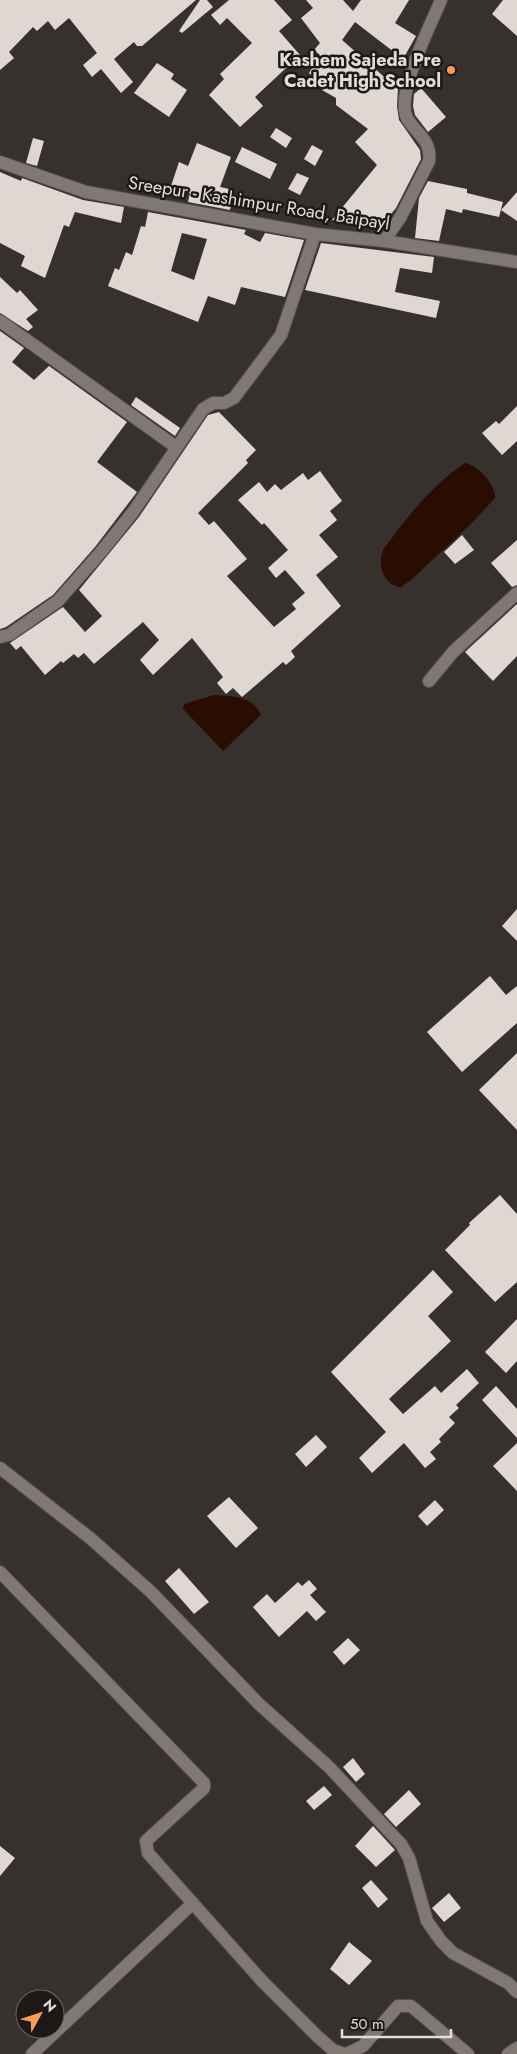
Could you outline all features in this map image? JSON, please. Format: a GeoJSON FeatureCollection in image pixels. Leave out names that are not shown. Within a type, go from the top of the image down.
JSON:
{"type":"FeatureCollection","features":[{"type":"Feature","properties":{"kind":"street"},"geometry":{"type":"LineString","coordinates":[[384,242],[400,218],[429,161],[430,150],[425,139],[406,116],[406,95],[408,80],[441,0]]}},
{"type":"Feature","properties":{"kind":"street","name":"Sreepur - Kashimpur Road, Baipayl"},"geometry":{"type":"LineString","coordinates":[[0,162],[86,192],[316,234],[517,262]]}},
{"type":"Feature","properties":{"kind":"street"},"geometry":{"type":"LineString","coordinates":[[0,638],[9,636],[58,601],[133,512],[203,409],[234,398],[281,335],[316,234]]}},
{"type":"Feature","properties":{"kind":"street"},"geometry":{"type":"LineString","coordinates":[[0,321],[176,447]]}},
{"type":"Feature","properties":{"kind":"street"},"geometry":{"type":"LineString","coordinates":[[429,681],[453,652],[517,593]]}},
{"type":"Feature","properties":{"kind":"street"},"geometry":{"type":"LineString","coordinates":[[0,1468],[90,1538],[150,1591],[259,1704],[329,1767],[401,1844],[410,1858],[427,1921],[442,1941],[453,1953],[508,1983],[517,1992]]}},
{"type":"Feature","properties":{"kind":"street"},"geometry":{"type":"LineString","coordinates":[[0,1572],[204,1783],[204,1788],[146,1841],[146,1845],[150,1856],[262,1980],[332,2050],[345,2054],[363,2046],[398,2006],[411,2006],[421,2012],[468,2054]]}},
{"type":"Feature","properties":{"kind":"street"},"geometry":{"type":"LineString","coordinates":[[32,2054],[193,1903]]}},
{"type":"Feature","properties":{"kind":"street"},"geometry":{"type":"LineString","coordinates":[[508,2054],[517,2048]]}},
{"type":"Feature","properties":{"kind":"shaded area"},"geometry":{"type":"Polygon","coordinates":[[[465,463],[475,467],[485,476],[493,487],[495,498],[470,525],[411,580],[401,587],[390,582],[381,567],[383,550],[431,491],[465,463]]]}},
{"type":"Feature","properties":{"kind":"shaded area"},"geometry":{"type":"Polygon","coordinates":[[[214,695],[241,698],[253,704],[261,715],[223,751],[183,709],[184,704],[214,695]]]}},
{"type":"Feature","properties":{"kind":"building"},"geometry":{"type":"Polygon","coordinates":[[[0,0],[196,0],[142,46],[137,46],[134,42],[114,59],[133,82],[121,93],[101,69],[92,77],[83,65],[97,53],[69,18],[55,30],[48,21],[37,31],[33,27],[9,52],[14,58],[0,70],[0,0]]]}},
{"type":"Feature","properties":{"kind":"building"},"geometry":{"type":"Polygon","coordinates":[[[200,0],[207,0],[213,7],[182,33],[179,31],[200,0]]]}},
{"type":"Feature","properties":{"kind":"building"},"geometry":{"type":"Polygon","coordinates":[[[229,0],[274,0],[292,20],[279,31],[300,55],[255,97],[263,106],[240,127],[209,95],[224,79],[220,74],[252,43],[227,18],[220,25],[211,15],[229,0]]]}},
{"type":"Feature","properties":{"kind":"building"},"geometry":{"type":"Polygon","coordinates":[[[306,0],[343,0],[353,11],[361,0],[409,0],[395,23],[416,36],[403,59],[355,22],[342,40],[398,89],[397,106],[399,120],[420,150],[421,159],[396,208],[383,224],[332,220],[377,165],[355,142],[368,129],[336,105],[336,98],[322,90],[324,87],[309,73],[320,55],[314,50],[320,43],[301,18],[313,8],[306,0]]]}},
{"type":"Feature","properties":{"kind":"building"},"geometry":{"type":"Polygon","coordinates":[[[503,0],[517,0],[517,36],[492,14],[503,0]]]}},
{"type":"Feature","properties":{"kind":"building"},"geometry":{"type":"Polygon","coordinates":[[[157,63],[174,74],[171,79],[187,90],[169,117],[134,93],[157,63]]]}},
{"type":"Feature","properties":{"kind":"building"},"geometry":{"type":"Polygon","coordinates":[[[421,88],[446,117],[428,132],[415,115],[413,106],[414,94],[421,88]]]}},
{"type":"Feature","properties":{"kind":"building"},"geometry":{"type":"Polygon","coordinates":[[[276,128],[292,138],[286,148],[270,137],[276,128]]]}},
{"type":"Feature","properties":{"kind":"building"},"geometry":{"type":"Polygon","coordinates":[[[33,138],[44,141],[37,166],[26,163],[33,138]]]}},
{"type":"Feature","properties":{"kind":"building"},"geometry":{"type":"Polygon","coordinates":[[[197,143],[231,157],[220,187],[234,190],[230,210],[188,202],[190,193],[171,186],[179,162],[188,166],[197,143]]]}},
{"type":"Feature","properties":{"kind":"building"},"geometry":{"type":"Polygon","coordinates":[[[312,145],[323,151],[315,166],[304,159],[312,145]]]}},
{"type":"Feature","properties":{"kind":"building"},"geometry":{"type":"Polygon","coordinates":[[[242,147],[277,164],[270,179],[235,162],[242,147]]]}},
{"type":"Feature","properties":{"kind":"building"},"geometry":{"type":"Polygon","coordinates":[[[0,172],[21,181],[22,178],[83,200],[124,207],[121,223],[75,212],[69,227],[64,225],[45,278],[21,266],[25,256],[0,243],[0,172]]]}},
{"type":"Feature","properties":{"kind":"building"},"geometry":{"type":"Polygon","coordinates":[[[297,173],[309,178],[300,195],[288,189],[297,173]]]}},
{"type":"Feature","properties":{"kind":"building"},"geometry":{"type":"Polygon","coordinates":[[[428,181],[467,189],[467,193],[503,202],[499,217],[463,209],[462,213],[446,209],[439,241],[415,238],[419,198],[428,181]]]}},
{"type":"Feature","properties":{"kind":"building"},"geometry":{"type":"Polygon","coordinates":[[[517,192],[517,221],[501,210],[517,192]]]}},
{"type":"Feature","properties":{"kind":"building"},"geometry":{"type":"Polygon","coordinates":[[[148,212],[246,230],[244,234],[260,242],[265,233],[304,240],[285,297],[241,287],[235,305],[208,296],[198,322],[108,286],[115,268],[119,270],[126,252],[132,255],[141,226],[145,227],[148,212]],[[182,233],[171,271],[194,280],[207,239],[182,233]]]}},
{"type":"Feature","properties":{"kind":"building"},"geometry":{"type":"Polygon","coordinates":[[[321,243],[434,257],[432,273],[400,268],[395,292],[440,301],[436,318],[305,290],[321,243]]]}},
{"type":"Feature","properties":{"kind":"building"},"geometry":{"type":"Polygon","coordinates":[[[0,277],[17,293],[20,290],[38,310],[26,319],[33,327],[28,331],[0,313],[0,277]]]}},
{"type":"Feature","properties":{"kind":"building"},"geometry":{"type":"Polygon","coordinates":[[[0,331],[24,348],[12,362],[34,380],[49,366],[127,422],[97,462],[137,492],[95,547],[53,595],[6,627],[0,629],[0,331]]]}},
{"type":"Feature","properties":{"kind":"building"},"geometry":{"type":"Polygon","coordinates":[[[136,397],[180,428],[175,436],[131,405],[136,397]]]}},
{"type":"Feature","properties":{"kind":"building"},"geometry":{"type":"Polygon","coordinates":[[[517,406],[517,441],[502,455],[482,433],[496,421],[499,424],[517,406]]]}},
{"type":"Feature","properties":{"kind":"building"},"geometry":{"type":"Polygon","coordinates":[[[219,412],[256,450],[246,460],[248,463],[198,513],[209,525],[214,521],[247,559],[227,576],[274,627],[296,609],[292,604],[305,593],[285,570],[276,578],[268,568],[288,550],[264,523],[262,525],[238,500],[259,482],[267,492],[275,484],[281,490],[303,473],[308,480],[320,471],[342,501],[330,511],[337,520],[319,535],[338,557],[316,575],[341,606],[291,651],[295,657],[286,665],[283,662],[242,697],[233,688],[226,694],[217,683],[223,677],[192,638],[153,675],[140,660],[159,640],[143,622],[94,664],[84,653],[78,658],[74,654],[63,663],[61,661],[45,675],[21,646],[16,650],[10,643],[63,607],[85,632],[102,616],[79,590],[139,517],[208,415],[219,412]]]}},
{"type":"Feature","properties":{"kind":"building"},"geometry":{"type":"Polygon","coordinates":[[[462,535],[474,550],[455,564],[444,552],[462,535]]]}},
{"type":"Feature","properties":{"kind":"building"},"geometry":{"type":"Polygon","coordinates":[[[517,540],[517,585],[512,587],[491,563],[517,540]]]}},
{"type":"Feature","properties":{"kind":"building"},"geometry":{"type":"Polygon","coordinates":[[[517,604],[517,656],[493,681],[465,652],[517,604]]]}},
{"type":"Feature","properties":{"kind":"building"},"geometry":{"type":"Polygon","coordinates":[[[517,909],[517,941],[502,926],[517,909]]]}},
{"type":"Feature","properties":{"kind":"building"},"geometry":{"type":"Polygon","coordinates":[[[490,976],[506,995],[517,986],[517,1023],[462,1072],[427,1032],[490,976]]]}},
{"type":"Feature","properties":{"kind":"building"},"geometry":{"type":"Polygon","coordinates":[[[517,1053],[517,1130],[479,1090],[517,1053]]]}},
{"type":"Feature","properties":{"kind":"building"},"geometry":{"type":"Polygon","coordinates":[[[500,1195],[517,1214],[517,1282],[495,1302],[445,1250],[470,1225],[469,1223],[500,1195]]]}},
{"type":"Feature","properties":{"kind":"building"},"geometry":{"type":"Polygon","coordinates":[[[433,1270],[453,1292],[428,1316],[451,1341],[389,1399],[403,1414],[435,1386],[441,1393],[467,1369],[479,1383],[456,1405],[459,1408],[449,1417],[455,1423],[439,1439],[441,1442],[430,1452],[436,1459],[425,1468],[404,1443],[372,1473],[359,1458],[386,1432],[331,1372],[433,1270]]]}},
{"type":"Feature","properties":{"kind":"building"},"geometry":{"type":"Polygon","coordinates":[[[517,1319],[517,1361],[506,1373],[485,1352],[517,1319]]]}},
{"type":"Feature","properties":{"kind":"building"},"geometry":{"type":"Polygon","coordinates":[[[496,1386],[517,1409],[517,1438],[482,1400],[496,1386]]]}},
{"type":"Feature","properties":{"kind":"building"},"geometry":{"type":"Polygon","coordinates":[[[316,1435],[327,1447],[306,1467],[295,1454],[316,1435]]]}},
{"type":"Feature","properties":{"kind":"building"},"geometry":{"type":"Polygon","coordinates":[[[517,1443],[517,1491],[493,1466],[517,1443]]]}},
{"type":"Feature","properties":{"kind":"building"},"geometry":{"type":"Polygon","coordinates":[[[229,1497],[258,1528],[236,1548],[207,1516],[229,1497]]]}},
{"type":"Feature","properties":{"kind":"building"},"geometry":{"type":"Polygon","coordinates":[[[435,1500],[444,1510],[427,1526],[418,1516],[435,1500]]]}},
{"type":"Feature","properties":{"kind":"building"},"geometry":{"type":"Polygon","coordinates":[[[179,1568],[209,1602],[194,1614],[165,1581],[179,1568]]]}},
{"type":"Feature","properties":{"kind":"building"},"geometry":{"type":"Polygon","coordinates":[[[309,1580],[317,1589],[310,1595],[326,1612],[316,1621],[307,1611],[279,1637],[253,1607],[267,1594],[275,1603],[298,1582],[302,1586],[309,1580]]]}},
{"type":"Feature","properties":{"kind":"building"},"geometry":{"type":"Polygon","coordinates":[[[348,1638],[360,1650],[344,1665],[333,1652],[348,1638]]]}},
{"type":"Feature","properties":{"kind":"building"},"geometry":{"type":"Polygon","coordinates":[[[353,1758],[365,1774],[356,1782],[343,1767],[353,1758]]]}},
{"type":"Feature","properties":{"kind":"building"},"geometry":{"type":"Polygon","coordinates":[[[324,1786],[332,1795],[314,1810],[306,1801],[324,1786]]]}},
{"type":"Feature","properties":{"kind":"building"},"geometry":{"type":"Polygon","coordinates":[[[409,1790],[421,1804],[396,1827],[384,1814],[409,1790]]]}},
{"type":"Feature","properties":{"kind":"building"},"geometry":{"type":"Polygon","coordinates":[[[373,1826],[395,1850],[376,1867],[355,1846],[373,1826]]]}},
{"type":"Feature","properties":{"kind":"building"},"geometry":{"type":"Polygon","coordinates":[[[0,1846],[15,1858],[0,1876],[0,1846]]]}},
{"type":"Feature","properties":{"kind":"building"},"geometry":{"type":"Polygon","coordinates":[[[371,1880],[388,1899],[378,1908],[362,1888],[371,1880]]]}},
{"type":"Feature","properties":{"kind":"building"},"geometry":{"type":"Polygon","coordinates":[[[449,1893],[461,1908],[444,1922],[432,1908],[449,1893]]]}},
{"type":"Feature","properties":{"kind":"building"},"geometry":{"type":"Polygon","coordinates":[[[349,1942],[372,1961],[349,1985],[330,1969],[349,1942]]]}},
{"type":"Feature","properties":{"kind":"place","name":"Kashem Sajeda Pre Cadet High School"},"geometry":{"type":"Point","coordinates":[451,70]}}]}
